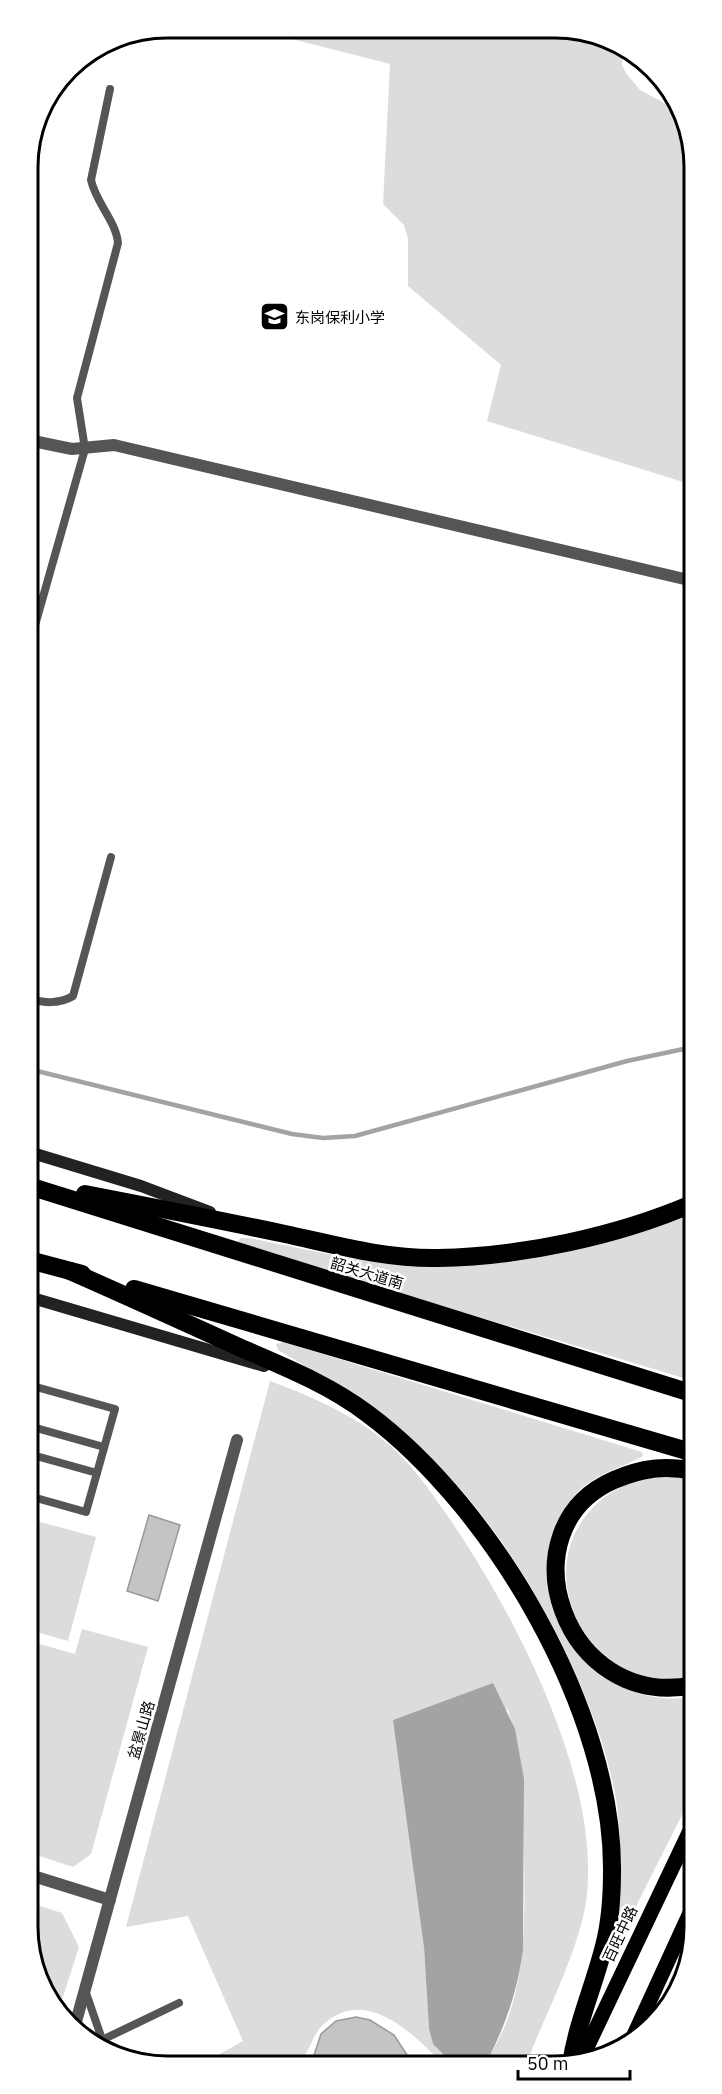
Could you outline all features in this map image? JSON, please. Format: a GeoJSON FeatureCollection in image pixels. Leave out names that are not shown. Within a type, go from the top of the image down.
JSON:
{"type":"FeatureCollection","features":[{"type":"Feature","properties":{"kind":"highway"},"geometry":{"type":"LineString","coordinates":[[38,1186],[356,1250],[436,1258],[496,1253],[573,1241],[638,1223],[684,1207]]}},
{"type":"Feature","properties":{"kind":"highway","name":"韶关大道南"},"geometry":{"type":"LineString","coordinates":[[38,1187],[684,1391]]}},
{"type":"Feature","properties":{"kind":"highway"},"geometry":{"type":"LineString","coordinates":[[38,1262],[684,1450]]}},
{"type":"Feature","properties":{"kind":"highway"},"geometry":{"type":"LineString","coordinates":[[70,1271],[314,1380],[368,1414],[418,1456],[468,1510],[544,1632],[582,1718],[599,1770],[607,1807],[612,1872],[604,1945],[575,2035],[572,2055]]}},
{"type":"Feature","properties":{"kind":"highway"},"geometry":{"type":"LineString","coordinates":[[684,1468],[669,1466],[647,1468],[608,1482],[584,1500],[569,1518],[565,1528],[558,1554],[557,1586],[567,1621],[582,1648],[605,1668],[628,1680],[661,1687],[684,1686]]}},
{"type":"Feature","properties":{"kind":"main road","name":"百旺中路"},"geometry":{"type":"LineString","coordinates":[[584,2053],[684,1841]]}},
{"type":"Feature","properties":{"kind":"main road"},"geometry":{"type":"LineString","coordinates":[[638,2025],[684,1926]]}},
{"type":"Feature","properties":{"kind":"street"},"geometry":{"type":"LineString","coordinates":[[38,442],[72,449],[114,445],[684,579]]}},
{"type":"Feature","properties":{"kind":"street"},"geometry":{"type":"LineString","coordinates":[[38,1155],[141,1186],[251,1227]]}},
{"type":"Feature","properties":{"kind":"street"},"geometry":{"type":"LineString","coordinates":[[38,1300],[314,1380]]}},
{"type":"Feature","properties":{"kind":"street","name":"盆景山路"},"geometry":{"type":"LineString","coordinates":[[76,2020],[237,1440]]}},
{"type":"Feature","properties":{"kind":"street"},"geometry":{"type":"LineString","coordinates":[[38,1878],[110,1900]]}},
{"type":"Feature","properties":{"kind":"lane"},"geometry":{"type":"LineString","coordinates":[[38,615],[85,449],[77,413],[77,398],[118,243],[115,231],[93,192],[91,180],[110,89]]}},
{"type":"Feature","properties":{"kind":"lane"},"geometry":{"type":"LineString","coordinates":[[38,1001],[49,1002],[73,996],[111,857]]}},
{"type":"Feature","properties":{"kind":"lane"},"geometry":{"type":"LineString","coordinates":[[38,1388],[115,1409],[86,1512],[38,1499]]}},
{"type":"Feature","properties":{"kind":"lane"},"geometry":{"type":"LineString","coordinates":[[38,1429],[104,1447]]}},
{"type":"Feature","properties":{"kind":"lane"},"geometry":{"type":"LineString","coordinates":[[38,1457],[97,1473]]}},
{"type":"Feature","properties":{"kind":"lane"},"geometry":{"type":"LineString","coordinates":[[85,1989],[102,2039]]}},
{"type":"Feature","properties":{"kind":"lane"},"geometry":{"type":"LineString","coordinates":[[106,2041],[179,2003]]}},
{"type":"Feature","properties":{"kind":"shaded area"},"geometry":{"type":"Polygon","coordinates":[[[288,38],[555,38],[580,40],[597,44],[622,56],[622,65],[626,73],[640,90],[669,106],[678,125],[684,167],[684,482],[487,421],[501,365],[408,286],[408,239],[404,225],[383,204],[390,64],[288,38]]]}},
{"type":"Feature","properties":{"kind":"shaded area"},"geometry":{"type":"Polygon","coordinates":[[[684,1214],[684,1378],[248,1248],[238,1241],[241,1238],[249,1238],[370,1261],[400,1264],[430,1266],[494,1262],[684,1214]]]}},
{"type":"Feature","properties":{"kind":"shaded area"},"geometry":{"type":"Polygon","coordinates":[[[283,1342],[642,1452],[643,1456],[590,1482],[570,1502],[559,1533],[555,1594],[556,1614],[564,1634],[576,1652],[592,1668],[610,1681],[631,1691],[652,1697],[684,1697],[684,1811],[619,1940],[615,1937],[620,1871],[619,1822],[607,1760],[571,1663],[546,1614],[488,1523],[456,1484],[423,1451],[372,1410],[278,1350],[276,1344],[283,1342]]]}},
{"type":"Feature","properties":{"kind":"shaded area"},"geometry":{"type":"Polygon","coordinates":[[[270,1381],[304,1394],[352,1418],[396,1451],[437,1500],[500,1601],[525,1648],[547,1698],[566,1748],[580,1799],[587,1848],[587,1894],[584,1914],[571,1957],[529,2056],[488,2056],[509,2016],[521,1962],[523,1935],[522,1779],[517,1744],[507,1708],[424,1947],[429,2029],[433,2044],[445,2056],[435,2056],[404,2028],[389,2018],[373,2012],[357,2010],[340,2013],[324,2024],[304,2056],[216,2056],[243,2041],[188,1916],[126,1927],[270,1381]]]}},
{"type":"Feature","properties":{"kind":"shaded area"},"geometry":{"type":"Polygon","coordinates":[[[684,1475],[684,1679],[649,1677],[632,1673],[611,1662],[583,1631],[573,1611],[568,1590],[566,1570],[569,1550],[576,1531],[587,1514],[602,1499],[621,1487],[652,1478],[684,1475]]]}},
{"type":"Feature","properties":{"kind":"shaded area"},"geometry":{"type":"Polygon","coordinates":[[[38,1521],[96,1537],[68,1641],[38,1633],[38,1521]]]}},
{"type":"Feature","properties":{"kind":"shaded area"},"geometry":{"type":"Polygon","coordinates":[[[82,1629],[148,1647],[91,1854],[73,1867],[38,1856],[38,1644],[75,1654],[82,1629]]]}},
{"type":"Feature","properties":{"kind":"shaded area"},"geometry":{"type":"Polygon","coordinates":[[[493,1683],[515,1729],[524,1779],[523,1949],[511,2004],[489,2056],[445,2056],[433,2044],[429,2029],[424,1947],[393,1720],[493,1683]]]}},
{"type":"Feature","properties":{"kind":"shaded area"},"geometry":{"type":"Polygon","coordinates":[[[38,1906],[62,1913],[79,1947],[61,2002],[47,1977],[42,1961],[38,1906]]]}},
{"type":"Feature","properties":{"kind":"shaded area"},"geometry":{"type":"Polygon","coordinates":[[[681,1958],[675,1977],[666,1994],[665,1990],[681,1958]]]}},
{"type":"Feature","properties":{"kind":"building"},"geometry":{"type":"Polygon","coordinates":[[[149,1515],[180,1525],[158,1601],[127,1591],[149,1515]]]}},
{"type":"Feature","properties":{"kind":"building"},"geometry":{"type":"Polygon","coordinates":[[[356,2017],[370,2020],[394,2035],[408,2056],[314,2056],[321,2034],[336,2021],[356,2017]]]}},
{"type":"Feature","properties":{"kind":"waterway"},"geometry":{"type":"LineString","coordinates":[[38,1071],[292,1134],[323,1138],[355,1136],[627,1061],[684,1049]]}},
{"type":"Feature","properties":{"kind":"place","name":"东岗保利小学"},"geometry":{"type":"Point","coordinates":[274,317]}}]}
